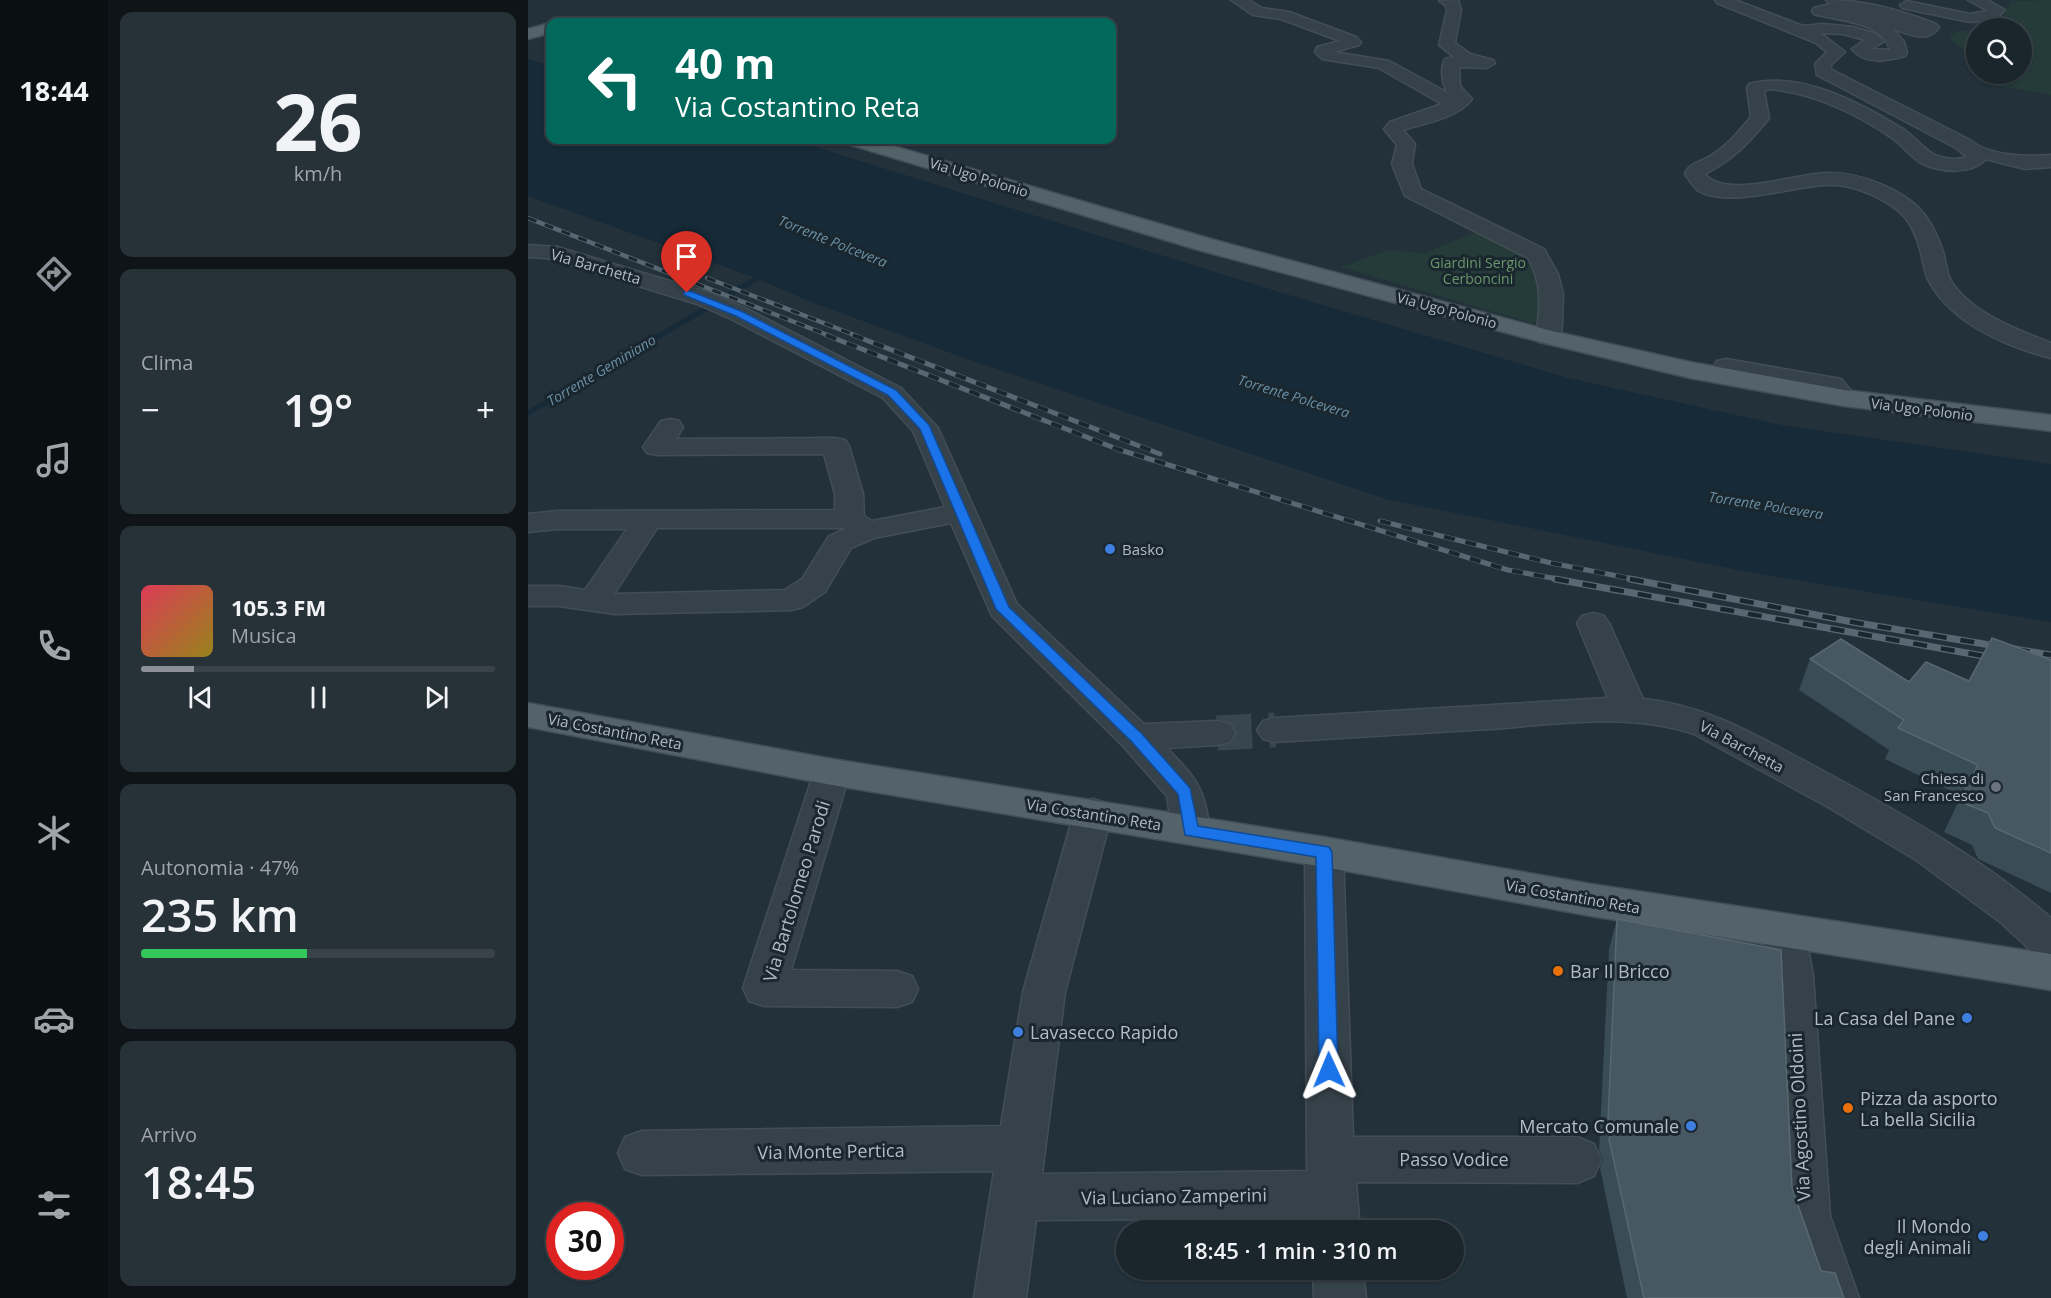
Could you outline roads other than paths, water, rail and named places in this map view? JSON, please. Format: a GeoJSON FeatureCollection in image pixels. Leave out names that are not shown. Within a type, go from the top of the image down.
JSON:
{"type":"FeatureCollection","features":[{"type":"Feature","properties":{"kind":"main road","name":"Via Ugo Polonio"},"geometry":{"type":"LineString","coordinates":[[868,144],[1203,244],[1548,337],[1678,367],[1844,398],[2051,423]]}},
{"type":"Feature","properties":{"kind":"main road","name":"Via Costantino Reta"},"geometry":{"type":"LineString","coordinates":[[528,715],[832,772],[1093,813],[1784,932],[2051,972]]}},
{"type":"Feature","properties":{"kind":"street"},"geometry":{"type":"LineString","coordinates":[[1238,0],[1258,12],[1284,15],[1350,40],[1353,42],[1328,48],[1323,52],[1328,56],[1383,64],[1455,104]]}},
{"type":"Feature","properties":{"kind":"street"},"geometry":{"type":"LineString","coordinates":[[1722,0],[1821,40],[1838,52],[1823,64],[1823,71],[1974,151],[2025,163],[2051,161]]}},
{"type":"Feature","properties":{"kind":"street"},"geometry":{"type":"LineString","coordinates":[[1802,31],[1833,30],[1869,36],[1876,41],[1862,47],[1861,50],[1869,54],[1887,56],[1899,51],[1894,36],[1883,29],[1819,11],[1845,9],[1917,32],[1929,31],[1931,27],[1908,18],[1833,0]]}},
{"type":"Feature","properties":{"kind":"street"},"geometry":{"type":"LineString","coordinates":[[1879,0],[1970,18],[1990,17],[1998,10],[1975,0]]}},
{"type":"Feature","properties":{"kind":"street"},"geometry":{"type":"LineString","coordinates":[[1446,1],[1452,2],[1454,10],[1447,45],[1465,58],[1487,63],[1457,61],[1450,63],[1453,70],[1452,87],[1463,99],[1445,110],[1393,129],[1406,144],[1402,164],[1412,192],[1536,254],[1546,268],[1554,299],[1548,337]]}},
{"type":"Feature","properties":{"kind":"street"},"geometry":{"type":"LineString","coordinates":[[1974,151],[1978,155],[1977,160],[1968,163],[1953,164],[1930,160],[1896,132],[1813,93],[1790,85],[1764,84],[1755,88],[1760,118],[1737,146],[1717,161],[1696,171],[1695,174],[1705,185],[1729,191],[1754,190],[1821,179],[1845,179],[1864,185],[1913,212],[1922,223],[1941,284],[1958,302],[2012,336],[2051,351]]}},
{"type":"Feature","properties":{"kind":"street"},"geometry":{"type":"LineString","coordinates":[[2032,145],[2051,154]]}},
{"type":"Feature","properties":{"kind":"street","name":"Via Barchetta"},"geometry":{"type":"LineString","coordinates":[[528,251],[549,252],[705,299],[739,314],[892,393],[926,428],[1003,609],[1136,737],[1185,792],[1191,831]]}},
{"type":"Feature","properties":{"kind":"street"},"geometry":{"type":"LineString","coordinates":[[1726,366],[1832,384],[1844,398]]}},
{"type":"Feature","properties":{"kind":"street"},"geometry":{"type":"LineString","coordinates":[[670,427],[657,447],[835,447],[858,525]]}},
{"type":"Feature","properties":{"kind":"street"},"geometry":{"type":"LineString","coordinates":[[528,523],[557,520],[648,520],[858,525],[963,512]]}},
{"type":"Feature","properties":{"kind":"street"},"geometry":{"type":"LineString","coordinates":[[593,601],[648,520]]}},
{"type":"Feature","properties":{"kind":"street"},"geometry":{"type":"LineString","coordinates":[[528,596],[559,596],[615,604],[792,600],[814,585],[840,542],[858,525]]}},
{"type":"Feature","properties":{"kind":"street"},"geometry":{"type":"LineString","coordinates":[[1593,623],[1630,711]]}},
{"type":"Feature","properties":{"kind":"street","name":"Via Barchetta"},"geometry":{"type":"LineString","coordinates":[[1275,730],[1582,711],[1672,713],[1706,725],[1893,828],[1985,889],[2051,943]]}},
{"type":"Feature","properties":{"kind":"street"},"geometry":{"type":"LineString","coordinates":[[1136,737],[1217,733]]}},
{"type":"Feature","properties":{"kind":"street","name":"Via Bartolomeo Parodi"},"geometry":{"type":"LineString","coordinates":[[832,772],[764,988],[897,990]]}},
{"type":"Feature","properties":{"kind":"street"},"geometry":{"type":"LineString","coordinates":[[1000,1298],[1044,992],[1093,813]]}},
{"type":"Feature","properties":{"kind":"street"},"geometry":{"type":"LineString","coordinates":[[1324,852],[1333,1194]]}},
{"type":"Feature","properties":{"kind":"street","name":"Via Agostino Oldoini"},"geometry":{"type":"LineString","coordinates":[[1784,932],[1792,975],[1805,1216],[1833,1298]]}},
{"type":"Feature","properties":{"kind":"street","name":"Via Monte Pertica"},"geometry":{"type":"LineString","coordinates":[[642,1153],[1018,1170]]}},
{"type":"Feature","properties":{"kind":"street","name":"Passo Vodice"},"geometry":{"type":"LineString","coordinates":[[1333,1194],[1577,1160]]}},
{"type":"Feature","properties":{"kind":"street","name":"Via Luciano Zamperini"},"geometry":{"type":"LineString","coordinates":[[1018,1170],[1041,1198],[1333,1194]]}},
{"type":"Feature","properties":{"kind":"street"},"geometry":{"type":"LineString","coordinates":[[1339,1280],[1340,1298]]}},
{"type":"Feature","properties":{"kind":"water","name":"Torrente Polcevera"},"geometry":{"type":"Polygon","coordinates":[[[528,59],[546,65],[546,144],[806,144],[1282,293],[1568,378],[1781,425],[2051,464],[2051,622],[1748,572],[1386,499],[973,361],[811,302],[756,278],[528,196],[528,59]]]}},
{"type":"Feature","properties":{"kind":"waterway","name":"Torrente Geminiano"},"geometry":{"type":"LineString","coordinates":[[528,413],[769,272]]}},
{"type":"Feature","properties":{"kind":"tunnel"},"geometry":{"type":"LineString","coordinates":[[1217,733],[1275,730]]}},
{"type":"Feature","properties":{"kind":"railway"},"geometry":{"type":"LineString","coordinates":[[528,218],[830,336]]}},
{"type":"Feature","properties":{"kind":"railway"},"geometry":{"type":"LineString","coordinates":[[707,278],[857,336]]}},
{"type":"Feature","properties":{"kind":"railway"},"geometry":{"type":"LineString","coordinates":[[826,335],[1117,449],[1508,570],[1563,580]]}},
{"type":"Feature","properties":{"kind":"railway"},"geometry":{"type":"LineString","coordinates":[[853,335],[1160,454]]}},
{"type":"Feature","properties":{"kind":"railway"},"geometry":{"type":"LineString","coordinates":[[1380,521],[1551,563],[1638,580]]}},
{"type":"Feature","properties":{"kind":"railway"},"geometry":{"type":"LineString","coordinates":[[1555,579],[2000,659]]}},
{"type":"Feature","properties":{"kind":"railway"},"geometry":{"type":"LineString","coordinates":[[1630,579],[1858,623],[2051,655]]}},
{"type":"Feature","properties":{"kind":"place","name":"Basko"},"geometry":{"type":"Point","coordinates":[1110,549]}},
{"type":"Feature","properties":{"kind":"place","name":"Chiesa di San Francesco"},"geometry":{"type":"Point","coordinates":[1996,787]}},
{"type":"Feature","properties":{"kind":"place","name":"Bar Il Bricco"},"geometry":{"type":"Point","coordinates":[1558,971]}},
{"type":"Feature","properties":{"kind":"place","name":"La Casa del Pane"},"geometry":{"type":"Point","coordinates":[1967,1018]}},
{"type":"Feature","properties":{"kind":"place","name":"Lavasecco Rapido"},"geometry":{"type":"Point","coordinates":[1018,1032]}},
{"type":"Feature","properties":{"kind":"place","name":"Pizza da asporto La bella Sicilia"},"geometry":{"type":"Point","coordinates":[1848,1108]}},
{"type":"Feature","properties":{"kind":"place","name":"Mercato Comunale"},"geometry":{"type":"Point","coordinates":[1691,1126]}},
{"type":"Feature","properties":{"kind":"place","name":"Il Mondo degli Animali"},"geometry":{"type":"Point","coordinates":[1983,1236]}},
{"type":"Feature","properties":{"kind":"park label","name":"Giardini Sergio Cerboncini"},"geometry":{"type":"Point","coordinates":[1478,270]}}]}
